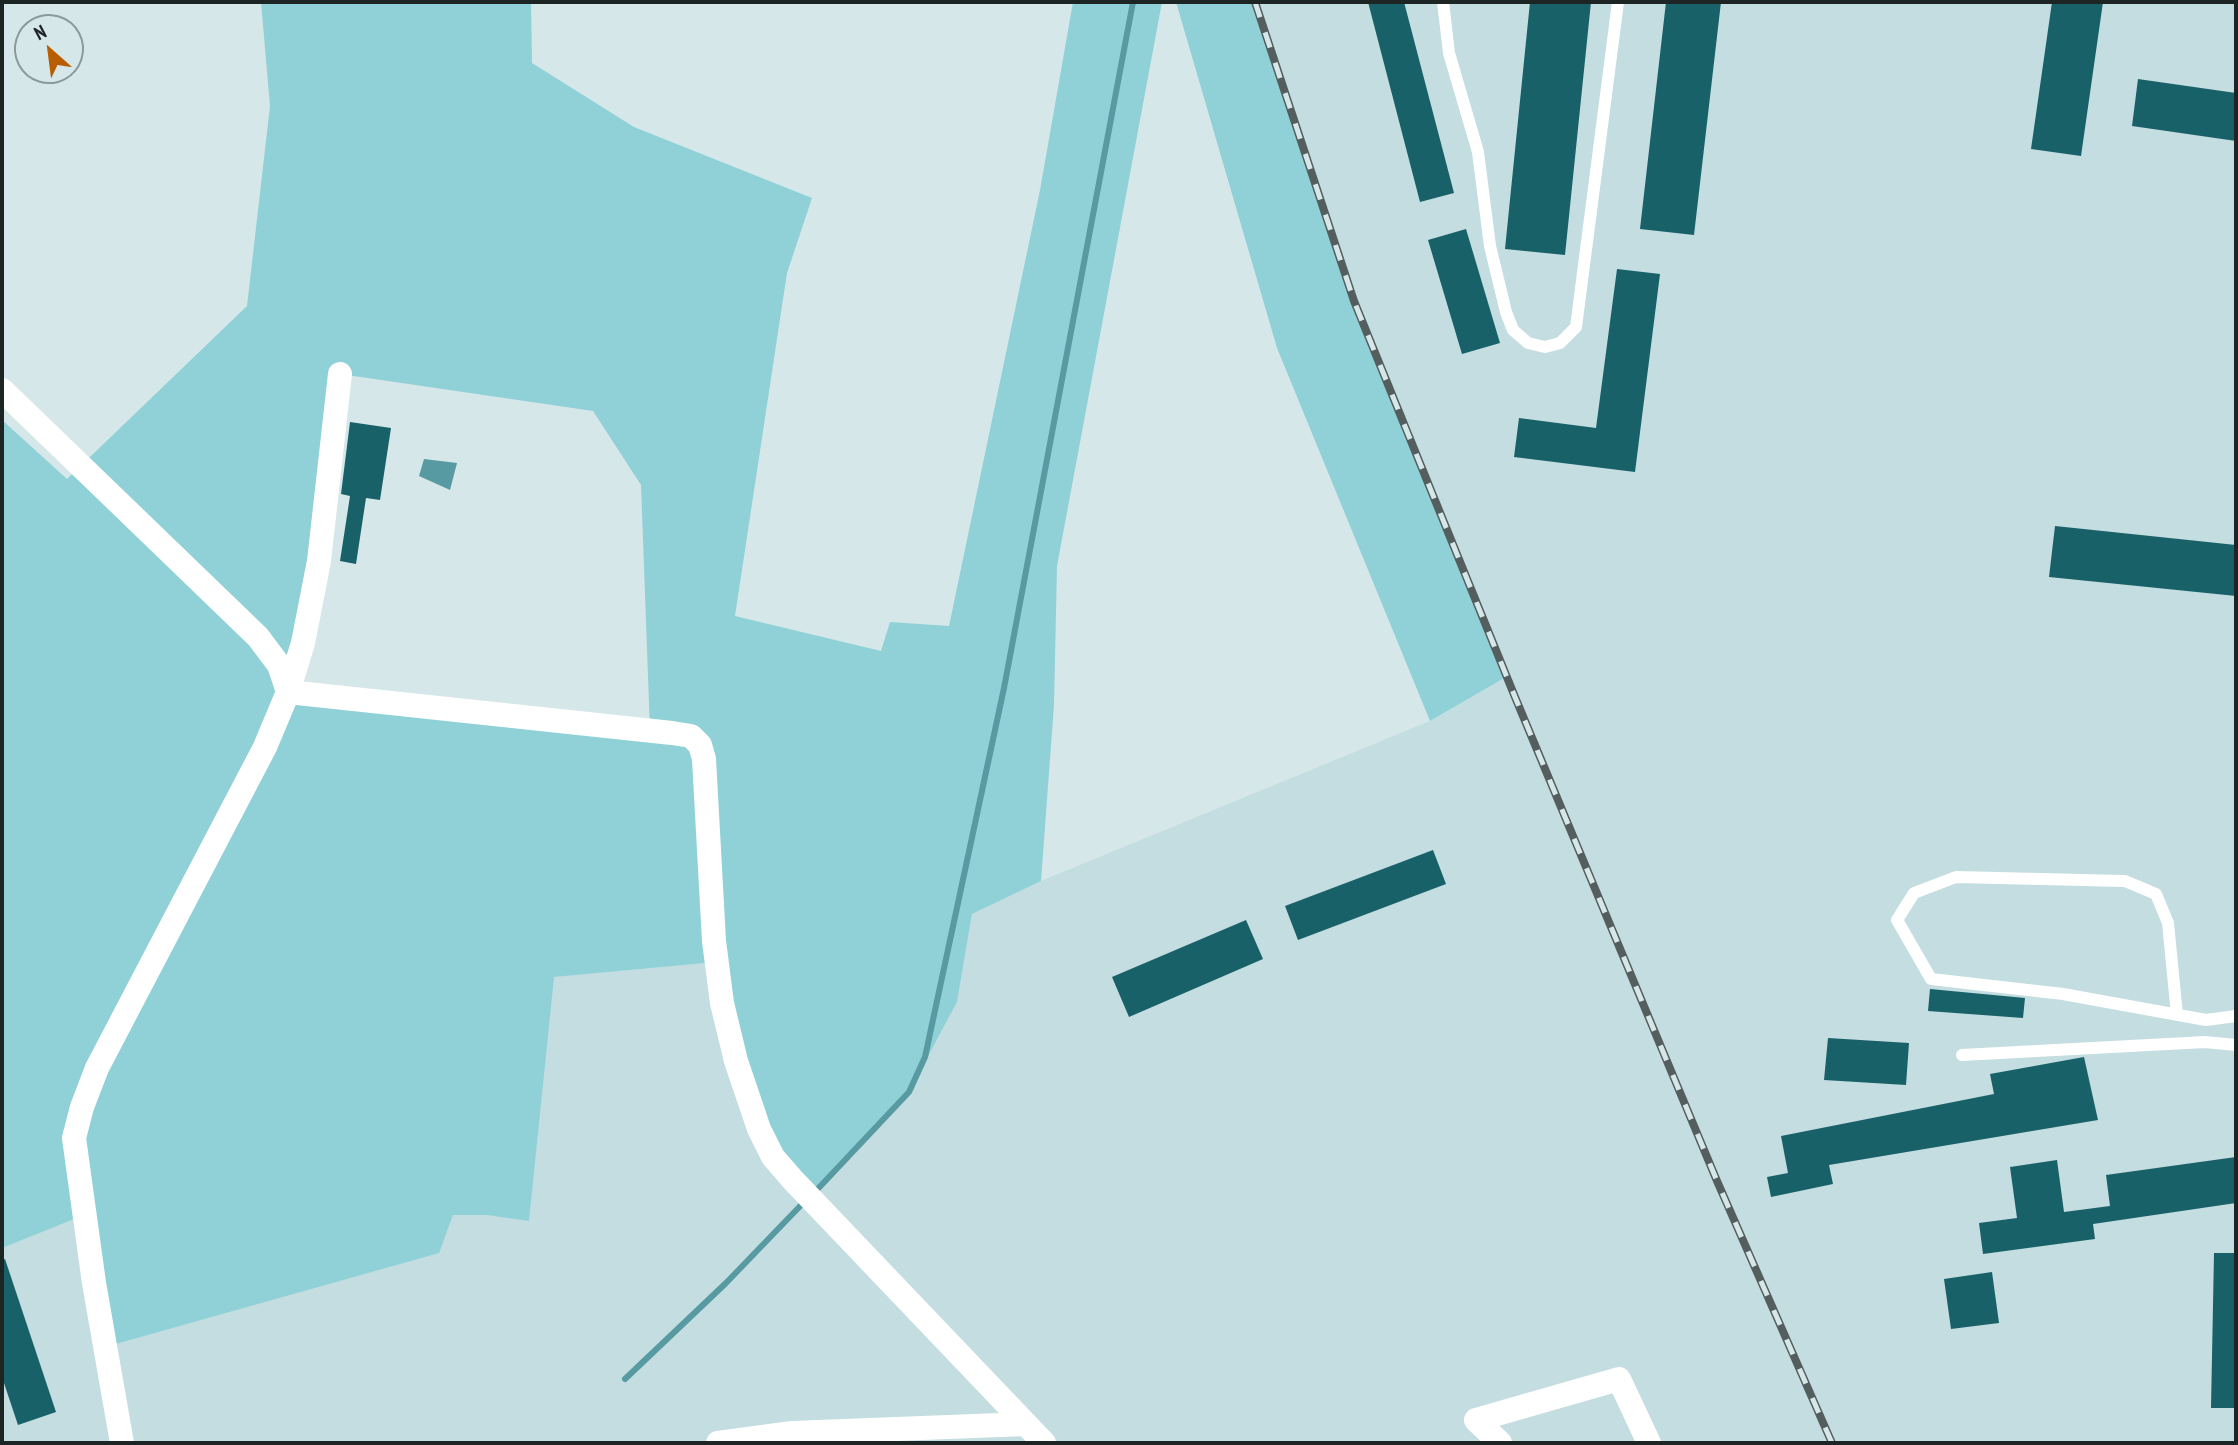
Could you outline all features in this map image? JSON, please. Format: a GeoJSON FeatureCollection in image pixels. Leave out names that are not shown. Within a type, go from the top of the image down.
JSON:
{"type":"FeatureCollection","features":[{"type":"Feature","properties":{"kind":"street"},"geometry":{"type":"LineString","coordinates":[[122,1443],[90,1255],[74,1138],[97,1068],[265,747],[288,692],[303,643],[319,561],[340,374]]}},
{"type":"Feature","properties":{"kind":"street"},"geometry":{"type":"LineString","coordinates":[[2,390],[258,637],[279,666],[288,692]]}},
{"type":"Feature","properties":{"kind":"street"},"geometry":{"type":"LineString","coordinates":[[288,692],[691,736],[700,745],[704,759],[714,941],[722,1003],[736,1061],[759,1129],[773,1157],[793,1180],[1044,1443]]}},
{"type":"Feature","properties":{"kind":"street"},"geometry":{"type":"LineString","coordinates":[[1500,1443],[1475,1420],[1619,1379],[1649,1443]]}},
{"type":"Feature","properties":{"kind":"street"},"geometry":{"type":"LineString","coordinates":[[718,1443],[792,1433],[1026,1424]]}},
{"type":"Feature","properties":{"kind":"lane"},"geometry":{"type":"LineString","coordinates":[[1443,2],[1448,53],[1478,152],[1490,246],[1506,312],[1513,330],[1528,343],[1545,347],[1560,343],[1576,327],[1618,2]]}},
{"type":"Feature","properties":{"kind":"lane"},"geometry":{"type":"LineString","coordinates":[[2177,1015],[2168,922],[2156,894],[2125,881],[1956,877],[1914,893],[1897,920],[1931,979],[2063,994],[2177,1015],[2206,1020],[2236,1016]]}},
{"type":"Feature","properties":{"kind":"lane"},"geometry":{"type":"LineString","coordinates":[[1962,1055],[2205,1042],[2236,1045]]}},
{"type":"Feature","properties":{"kind":"shaded area"},"geometry":{"type":"Polygon","coordinates":[[[261,2],[531,2],[532,63],[634,127],[812,198],[787,273],[735,616],[881,651],[890,622],[949,626],[1040,190],[1073,2],[1162,2],[1057,566],[1054,705],[1041,881],[972,914],[957,1002],[909,1092],[810,1196],[773,1157],[716,962],[554,977],[529,1221],[486,1215],[453,1215],[439,1253],[105,1347],[84,1215],[2,1248],[2,420],[67,479],[247,306],[270,106],[261,2]],[[340,374],[289,692],[650,731],[641,485],[593,411],[340,374]]]}},
{"type":"Feature","properties":{"kind":"shaded area"},"geometry":{"type":"Polygon","coordinates":[[[1176,2],[1255,2],[1354,301],[1506,677],[1430,721],[1277,348],[1176,2]]]}},
{"type":"Feature","properties":{"kind":"shaded area"},"geometry":{"type":"Polygon","coordinates":[[[1255,2],[2236,2],[2236,1443],[2,1443],[2,1248],[84,1214],[486,1215],[529,1221],[553,977],[716,962],[810,1196],[909,1092],[957,1002],[972,914],[1041,881],[1430,721],[1506,677],[1354,301],[1255,2]]]}},
{"type":"Feature","properties":{"kind":"shaded area"},"geometry":{"type":"Polygon","coordinates":[[[424,459],[457,463],[450,490],[419,476],[424,459]]]}},
{"type":"Feature","properties":{"kind":"building"},"geometry":{"type":"Polygon","coordinates":[[[1368,2],[1404,2],[1454,193],[1420,202],[1368,2]]]}},
{"type":"Feature","properties":{"kind":"building"},"geometry":{"type":"Polygon","coordinates":[[[1530,2],[1591,2],[1565,255],[1505,249],[1530,2]]]}},
{"type":"Feature","properties":{"kind":"building"},"geometry":{"type":"Polygon","coordinates":[[[1666,2],[1721,2],[1694,235],[1640,229],[1666,2]]]}},
{"type":"Feature","properties":{"kind":"building"},"geometry":{"type":"Polygon","coordinates":[[[2052,2],[2103,2],[2081,156],[2031,149],[2052,2]]]}},
{"type":"Feature","properties":{"kind":"building"},"geometry":{"type":"Polygon","coordinates":[[[2138,79],[2236,93],[2236,141],[2132,126],[2138,79]]]}},
{"type":"Feature","properties":{"kind":"building"},"geometry":{"type":"Polygon","coordinates":[[[1466,229],[1500,343],[1462,354],[1428,240],[1466,229]]]}},
{"type":"Feature","properties":{"kind":"building"},"geometry":{"type":"Polygon","coordinates":[[[1617,269],[1660,274],[1635,472],[1514,457],[1519,418],[1596,428],[1617,269]]]}},
{"type":"Feature","properties":{"kind":"building"},"geometry":{"type":"Polygon","coordinates":[[[350,422],[391,428],[380,500],[366,498],[356,564],[340,561],[350,496],[341,494],[350,422]]]}},
{"type":"Feature","properties":{"kind":"building"},"geometry":{"type":"Polygon","coordinates":[[[2055,526],[2236,545],[2236,596],[2049,577],[2055,526]]]}},
{"type":"Feature","properties":{"kind":"building"},"geometry":{"type":"Polygon","coordinates":[[[1433,850],[1446,884],[1298,940],[1285,906],[1433,850]]]}},
{"type":"Feature","properties":{"kind":"building"},"geometry":{"type":"Polygon","coordinates":[[[1246,920],[1263,959],[1129,1017],[1112,977],[1246,920]]]}},
{"type":"Feature","properties":{"kind":"building"},"geometry":{"type":"Polygon","coordinates":[[[1930,989],[2025,998],[2023,1018],[1928,1011],[1930,989]]]}},
{"type":"Feature","properties":{"kind":"building"},"geometry":{"type":"Polygon","coordinates":[[[1828,1038],[1909,1043],[1906,1085],[1824,1080],[1828,1038]]]}},
{"type":"Feature","properties":{"kind":"building"},"geometry":{"type":"Polygon","coordinates":[[[2084,1057],[2098,1120],[1829,1165],[1833,1184],[1771,1197],[1767,1177],[1788,1173],[1781,1136],[1994,1094],[1990,1074],[2084,1057]]]}},
{"type":"Feature","properties":{"kind":"building"},"geometry":{"type":"Polygon","coordinates":[[[2236,1157],[2236,1203],[2093,1224],[2095,1239],[1983,1254],[1979,1223],[2017,1218],[2010,1167],[2057,1160],[2064,1212],[2110,1206],[2106,1175],[2236,1157]]]}},
{"type":"Feature","properties":{"kind":"building"},"geometry":{"type":"Polygon","coordinates":[[[2214,1253],[2236,1253],[2236,1408],[2211,1408],[2214,1253]]]}},
{"type":"Feature","properties":{"kind":"building"},"geometry":{"type":"Polygon","coordinates":[[[5,1259],[56,1412],[18,1425],[2,1377],[2,1260],[5,1259]]]}},
{"type":"Feature","properties":{"kind":"building"},"geometry":{"type":"Polygon","coordinates":[[[1992,1272],[1999,1323],[1951,1329],[1944,1279],[1992,1272]]]}},
{"type":"Feature","properties":{"kind":"waterway"},"geometry":{"type":"LineString","coordinates":[[813,1194],[909,1092],[925,1057],[1004,688],[1133,2]]}},
{"type":"Feature","properties":{"kind":"waterway"},"geometry":{"type":"LineString","coordinates":[[625,1379],[726,1283],[805,1201]]}},
{"type":"Feature","properties":{"kind":"railway"},"geometry":{"type":"LineString","coordinates":[[1255,2],[1354,301],[1515,697],[1717,1181],[1832,1443]]}}]}
